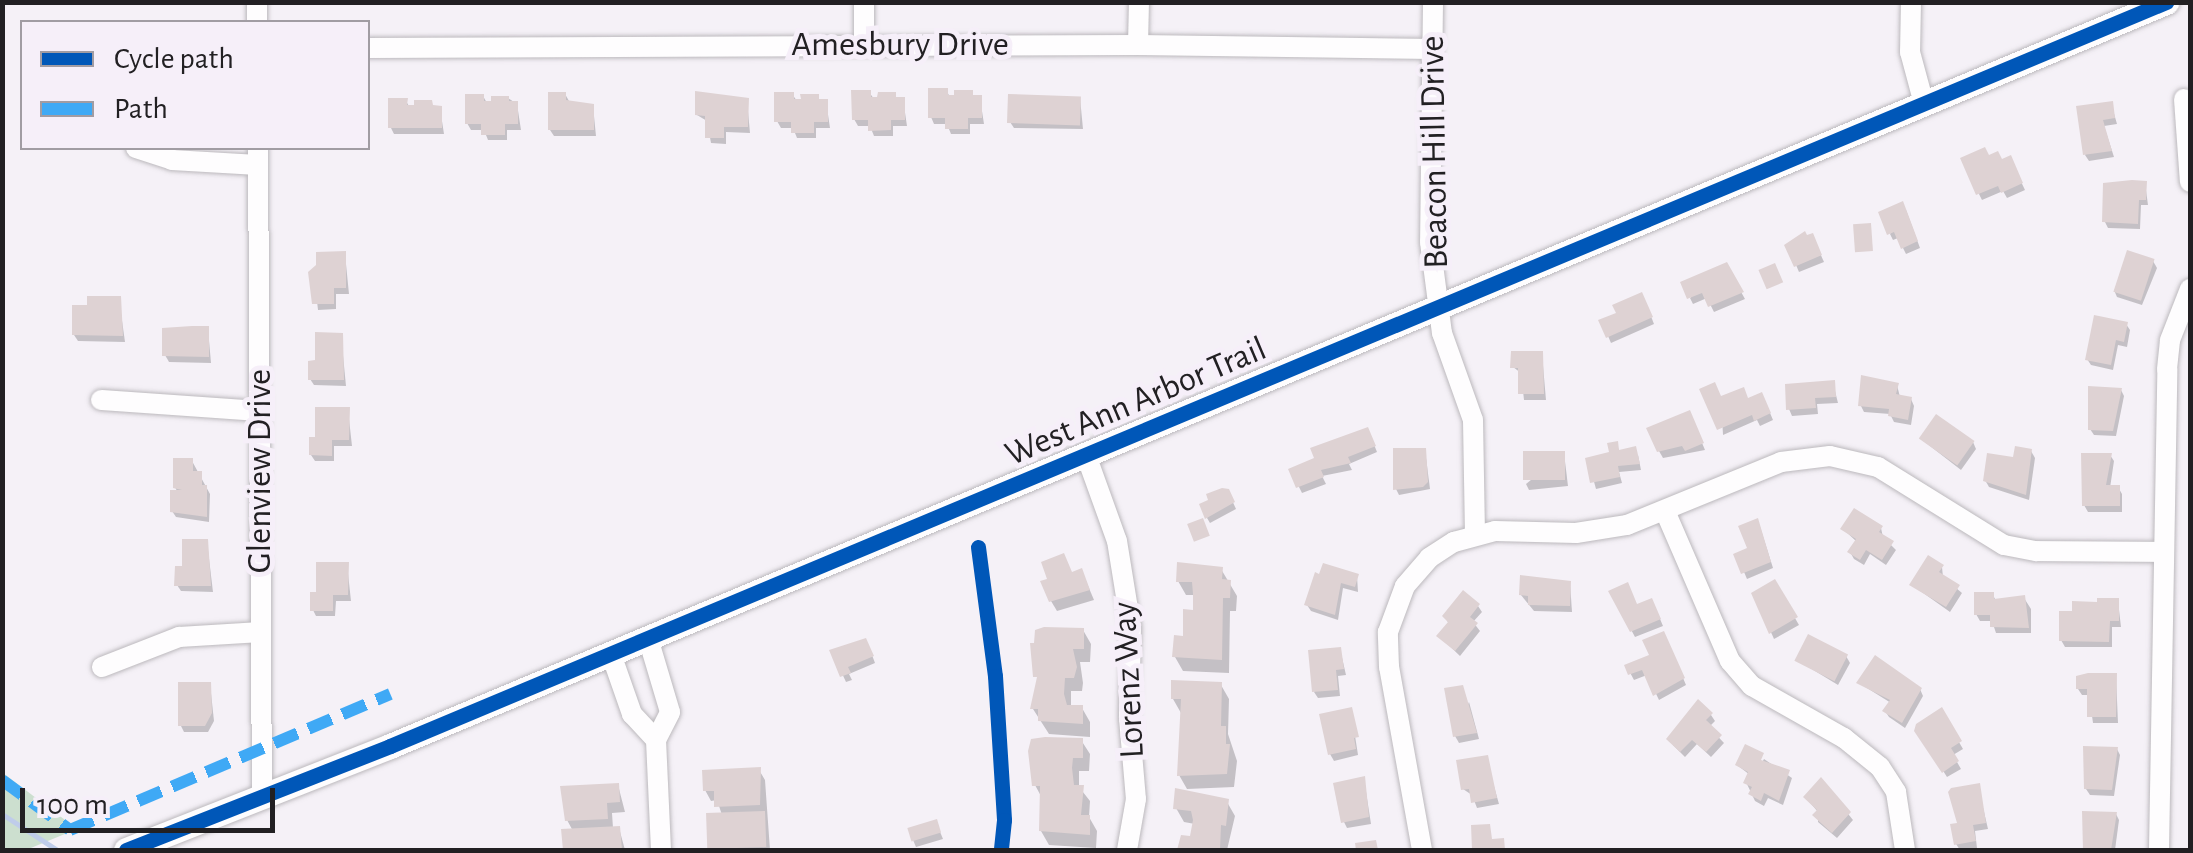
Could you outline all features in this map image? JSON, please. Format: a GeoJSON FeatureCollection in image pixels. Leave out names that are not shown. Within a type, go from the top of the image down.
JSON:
{"type":"FeatureCollection","features":[{"type":"Feature","properties":{"kind":"street"},"geometry":{"type":"LineString","coordinates":[[864,2],[864,45]]}},
{"type":"Feature","properties":{"kind":"street"},"geometry":{"type":"LineString","coordinates":[[1138,45],[1139,2]]}},
{"type":"Feature","properties":{"kind":"street","name":"Beacon Hill Drive"},"geometry":{"type":"LineString","coordinates":[[1433,2],[1430,242],[1442,333],[1474,420],[1475,535]]}},
{"type":"Feature","properties":{"kind":"street"},"geometry":{"type":"LineString","coordinates":[[1911,2],[1910,52],[1924,104]]}},
{"type":"Feature","properties":{"kind":"street","name":"West Ann Arbor Trail"},"geometry":{"type":"LineString","coordinates":[[126,850],[611,654],[2166,2]]}},
{"type":"Feature","properties":{"kind":"street","name":"Amesbury Drive"},"geometry":{"type":"LineString","coordinates":[[370,48],[1433,48]]}},
{"type":"Feature","properties":{"kind":"street"},"geometry":{"type":"LineString","coordinates":[[2184,99],[2190,182]]}},
{"type":"Feature","properties":{"kind":"street"},"geometry":{"type":"LineString","coordinates":[[142,150],[172,160],[258,156]]}},
{"type":"Feature","properties":{"kind":"street","name":"Glenview Drive"},"geometry":{"type":"LineString","coordinates":[[258,156],[262,794]]}},
{"type":"Feature","properties":{"kind":"street"},"geometry":{"type":"LineString","coordinates":[[2159,850],[2167,370],[2174,326],[2190,289]]}},
{"type":"Feature","properties":{"kind":"street"},"geometry":{"type":"LineString","coordinates":[[101,400],[260,411]]}},
{"type":"Feature","properties":{"kind":"street","name":"Lorenz Way"},"geometry":{"type":"LineString","coordinates":[[1086,455],[1117,541],[1132,627],[1129,718],[1136,800],[1127,850]]}},
{"type":"Feature","properties":{"kind":"street"},"geometry":{"type":"LineString","coordinates":[[1422,850],[1389,666],[1388,632],[1398,599],[1416,570],[1441,550],[1475,535],[1599,532],[1665,511],[1781,462],[1830,456],[1878,467],[2004,545],[2036,551],[2164,552]]}},
{"type":"Feature","properties":{"kind":"street"},"geometry":{"type":"LineString","coordinates":[[1665,511],[1730,661],[1752,686],[1844,738],[1880,766],[1896,792],[1905,850]]}},
{"type":"Feature","properties":{"kind":"street"},"geometry":{"type":"LineString","coordinates":[[102,668],[180,637],[262,632]]}},
{"type":"Feature","properties":{"kind":"street"},"geometry":{"type":"LineString","coordinates":[[648,638],[670,712],[656,740],[661,850]]}},
{"type":"Feature","properties":{"kind":"street"},"geometry":{"type":"LineString","coordinates":[[611,654],[632,714],[656,740]]}},
{"type":"Feature","properties":{"kind":"green space"},"geometry":{"type":"Polygon","coordinates":[[[3,773],[77,829],[26,850],[3,850],[3,773]]]}},
{"type":"Feature","properties":{"kind":"building"},"geometry":{"type":"Polygon","coordinates":[[[928,88],[948,88],[948,95],[954,95],[954,90],[973,90],[973,95],[982,95],[982,118],[968,118],[968,129],[945,129],[945,118],[928,118],[928,88]]]}},
{"type":"Feature","properties":{"kind":"building"},"geometry":{"type":"Polygon","coordinates":[[[851,90],[871,90],[871,97],[877,97],[878,92],[896,92],[896,97],[905,97],[905,120],[891,120],[891,130],[868,131],[868,120],[852,120],[851,90]]]}},
{"type":"Feature","properties":{"kind":"building"},"geometry":{"type":"Polygon","coordinates":[[[695,91],[749,98],[748,127],[724,127],[724,138],[705,138],[705,116],[695,115],[695,91]]]}},
{"type":"Feature","properties":{"kind":"building"},"geometry":{"type":"Polygon","coordinates":[[[548,92],[566,92],[566,100],[594,104],[594,130],[548,130],[548,92]]]}},
{"type":"Feature","properties":{"kind":"building"},"geometry":{"type":"Polygon","coordinates":[[[774,92],[794,92],[794,99],[801,99],[800,94],[819,94],[819,99],[828,99],[828,122],[814,122],[814,133],[791,133],[791,122],[774,122],[774,92]]]}},
{"type":"Feature","properties":{"kind":"building"},"geometry":{"type":"Polygon","coordinates":[[[465,94],[484,94],[484,101],[491,101],[491,96],[509,96],[509,101],[518,101],[518,124],[505,124],[505,135],[481,135],[481,124],[465,124],[465,94]]]}},
{"type":"Feature","properties":{"kind":"building"},"geometry":{"type":"Polygon","coordinates":[[[1008,94],[1081,97],[1080,126],[1007,123],[1008,94]]]}},
{"type":"Feature","properties":{"kind":"building"},"geometry":{"type":"Polygon","coordinates":[[[388,98],[408,98],[407,105],[414,105],[414,100],[432,100],[433,105],[442,106],[442,128],[388,128],[388,98]]]}},
{"type":"Feature","properties":{"kind":"building"},"geometry":{"type":"Polygon","coordinates":[[[2113,101],[2115,118],[2103,120],[2112,151],[2083,155],[2076,106],[2113,101]]]}},
{"type":"Feature","properties":{"kind":"building"},"geometry":{"type":"Polygon","coordinates":[[[1985,147],[1989,155],[1998,151],[2002,159],[2011,155],[2023,183],[2001,193],[1998,186],[1976,195],[1960,158],[1985,147]]]}},
{"type":"Feature","properties":{"kind":"building"},"geometry":{"type":"Polygon","coordinates":[[[2147,181],[2146,200],[2139,200],[2138,224],[2102,222],[2103,183],[2147,181]]]}},
{"type":"Feature","properties":{"kind":"building"},"geometry":{"type":"Polygon","coordinates":[[[1903,201],[1918,241],[1901,249],[1894,232],[1887,235],[1878,212],[1903,201]]]}},
{"type":"Feature","properties":{"kind":"building"},"geometry":{"type":"Polygon","coordinates":[[[1871,223],[1873,251],[1855,252],[1853,224],[1871,223]]]}},
{"type":"Feature","properties":{"kind":"building"},"geometry":{"type":"Polygon","coordinates":[[[1805,231],[1807,235],[1813,233],[1822,255],[1794,267],[1784,245],[1805,231]]]}},
{"type":"Feature","properties":{"kind":"building"},"geometry":{"type":"Polygon","coordinates":[[[2127,250],[2155,259],[2141,301],[2113,292],[2127,250]]]}},
{"type":"Feature","properties":{"kind":"building"},"geometry":{"type":"Polygon","coordinates":[[[346,251],[346,288],[334,288],[334,304],[312,304],[308,272],[316,265],[316,252],[346,251]]]}},
{"type":"Feature","properties":{"kind":"building"},"geometry":{"type":"Polygon","coordinates":[[[1727,262],[1744,292],[1708,307],[1702,293],[1687,299],[1680,282],[1727,262]]]}},
{"type":"Feature","properties":{"kind":"building"},"geometry":{"type":"Polygon","coordinates":[[[1775,263],[1783,282],[1767,289],[1758,270],[1775,263]]]}},
{"type":"Feature","properties":{"kind":"building"},"geometry":{"type":"Polygon","coordinates":[[[1642,292],[1653,317],[1606,338],[1598,320],[1616,313],[1612,305],[1642,292]]]}},
{"type":"Feature","properties":{"kind":"building"},"geometry":{"type":"Polygon","coordinates":[[[87,296],[121,296],[123,336],[72,335],[72,305],[87,305],[87,296]]]}},
{"type":"Feature","properties":{"kind":"building"},"geometry":{"type":"Polygon","coordinates":[[[2094,315],[2128,322],[2124,342],[2116,340],[2111,365],[2085,360],[2094,315]]]}},
{"type":"Feature","properties":{"kind":"building"},"geometry":{"type":"Polygon","coordinates":[[[209,326],[209,357],[162,356],[162,328],[209,326]]]}},
{"type":"Feature","properties":{"kind":"building"},"geometry":{"type":"Polygon","coordinates":[[[315,332],[343,333],[344,380],[308,380],[308,361],[315,360],[315,332]]]}},
{"type":"Feature","properties":{"kind":"building"},"geometry":{"type":"Polygon","coordinates":[[[1511,351],[1543,351],[1544,394],[1518,394],[1518,368],[1510,368],[1511,351]]]}},
{"type":"Feature","properties":{"kind":"building"},"geometry":{"type":"Polygon","coordinates":[[[1861,375],[1899,383],[1896,394],[1912,397],[1908,420],[1888,416],[1889,409],[1858,406],[1861,375]]]}},
{"type":"Feature","properties":{"kind":"building"},"geometry":{"type":"Polygon","coordinates":[[[1835,380],[1836,397],[1815,398],[1816,408],[1786,410],[1785,384],[1835,380]]]}},
{"type":"Feature","properties":{"kind":"building"},"geometry":{"type":"Polygon","coordinates":[[[1715,382],[1721,396],[1744,387],[1748,398],[1762,392],[1771,413],[1754,421],[1752,415],[1717,430],[1699,389],[1715,382]]]}},
{"type":"Feature","properties":{"kind":"building"},"geometry":{"type":"Polygon","coordinates":[[[2088,386],[2122,388],[2113,431],[2088,430],[2088,386]]]}},
{"type":"Feature","properties":{"kind":"building"},"geometry":{"type":"Polygon","coordinates":[[[315,407],[350,407],[349,440],[332,440],[332,456],[309,455],[309,437],[315,437],[315,407]]]}},
{"type":"Feature","properties":{"kind":"building"},"geometry":{"type":"Polygon","coordinates":[[[1690,410],[1704,443],[1685,451],[1682,446],[1657,452],[1646,428],[1690,410]]]}},
{"type":"Feature","properties":{"kind":"building"},"geometry":{"type":"Polygon","coordinates":[[[1936,414],[1975,441],[1957,466],[1919,439],[1936,414]]]}},
{"type":"Feature","properties":{"kind":"building"},"geometry":{"type":"Polygon","coordinates":[[[1368,427],[1376,446],[1348,457],[1351,463],[1321,470],[1324,477],[1296,488],[1288,469],[1314,458],[1310,448],[1368,427]]]}},
{"type":"Feature","properties":{"kind":"building"},"geometry":{"type":"Polygon","coordinates":[[[1618,441],[1619,450],[1636,446],[1640,464],[1618,466],[1620,477],[1590,483],[1585,458],[1609,452],[1607,443],[1618,441]]]}},
{"type":"Feature","properties":{"kind":"building"},"geometry":{"type":"Polygon","coordinates":[[[2015,446],[2032,449],[2026,495],[1983,481],[1987,453],[2013,457],[2015,446]]]}},
{"type":"Feature","properties":{"kind":"building"},"geometry":{"type":"Polygon","coordinates":[[[1393,448],[1426,448],[1428,482],[1423,487],[1393,490],[1393,448]]]}},
{"type":"Feature","properties":{"kind":"building"},"geometry":{"type":"Polygon","coordinates":[[[1523,451],[1565,451],[1565,480],[1523,480],[1523,451]]]}},
{"type":"Feature","properties":{"kind":"building"},"geometry":{"type":"Polygon","coordinates":[[[2081,453],[2112,453],[2106,485],[2120,485],[2120,506],[2082,506],[2081,453]]]}},
{"type":"Feature","properties":{"kind":"building"},"geometry":{"type":"Polygon","coordinates":[[[173,458],[193,458],[193,471],[202,471],[202,485],[207,485],[207,517],[170,512],[170,490],[182,490],[173,488],[173,458]]]}},
{"type":"Feature","properties":{"kind":"building"},"geometry":{"type":"Polygon","coordinates":[[[1229,489],[1235,502],[1205,519],[1199,504],[1208,500],[1206,494],[1229,489]]]}},
{"type":"Feature","properties":{"kind":"building"},"geometry":{"type":"Polygon","coordinates":[[[1854,508],[1883,526],[1879,532],[1894,541],[1882,560],[1866,550],[1860,560],[1847,552],[1856,539],[1840,529],[1854,508]]]}},
{"type":"Feature","properties":{"kind":"building"},"geometry":{"type":"Polygon","coordinates":[[[1203,518],[1210,536],[1194,542],[1187,524],[1203,518]]]}},
{"type":"Feature","properties":{"kind":"building"},"geometry":{"type":"Polygon","coordinates":[[[1758,518],[1771,562],[1741,574],[1733,554],[1747,548],[1738,526],[1758,518]]]}},
{"type":"Feature","properties":{"kind":"building"},"geometry":{"type":"Polygon","coordinates":[[[182,539],[208,539],[211,586],[174,586],[175,566],[182,566],[182,539]]]}},
{"type":"Feature","properties":{"kind":"building"},"geometry":{"type":"Polygon","coordinates":[[[1064,553],[1072,572],[1082,568],[1090,590],[1049,602],[1040,581],[1047,579],[1041,562],[1064,553]]]}},
{"type":"Feature","properties":{"kind":"building"},"geometry":{"type":"Polygon","coordinates":[[[1928,555],[1944,565],[1939,572],[1960,585],[1946,607],[1909,585],[1928,555]]]}},
{"type":"Feature","properties":{"kind":"building"},"geometry":{"type":"Polygon","coordinates":[[[316,562],[349,562],[348,595],[333,595],[333,611],[310,611],[310,592],[316,592],[316,562]]]}},
{"type":"Feature","properties":{"kind":"building"},"geometry":{"type":"Polygon","coordinates":[[[1177,562],[1223,567],[1222,579],[1231,580],[1230,598],[1223,598],[1222,660],[1172,657],[1174,635],[1183,636],[1183,609],[1193,610],[1192,582],[1176,582],[1177,562]]]}},
{"type":"Feature","properties":{"kind":"building"},"geometry":{"type":"Polygon","coordinates":[[[1323,563],[1359,574],[1355,587],[1341,583],[1335,615],[1304,605],[1315,572],[1319,574],[1323,563]]]}},
{"type":"Feature","properties":{"kind":"building"},"geometry":{"type":"Polygon","coordinates":[[[1520,575],[1571,581],[1570,606],[1528,605],[1528,596],[1519,595],[1520,575]]]}},
{"type":"Feature","properties":{"kind":"building"},"geometry":{"type":"Polygon","coordinates":[[[1775,579],[1798,617],[1769,634],[1751,593],[1775,579]]]}},
{"type":"Feature","properties":{"kind":"building"},"geometry":{"type":"Polygon","coordinates":[[[1628,582],[1637,604],[1652,598],[1661,619],[1630,632],[1608,591],[1628,582]]]}},
{"type":"Feature","properties":{"kind":"building"},"geometry":{"type":"Polygon","coordinates":[[[1463,590],[1480,604],[1470,617],[1478,623],[1455,651],[1436,636],[1448,622],[1442,616],[1463,590]]]}},
{"type":"Feature","properties":{"kind":"building"},"geometry":{"type":"Polygon","coordinates":[[[1974,592],[1994,592],[1994,599],[2025,595],[2029,628],[1990,627],[1990,615],[1974,615],[1974,592]]]}},
{"type":"Feature","properties":{"kind":"building"},"geometry":{"type":"Polygon","coordinates":[[[2097,598],[2119,598],[2119,621],[2110,621],[2109,642],[2059,641],[2059,611],[2072,611],[2072,601],[2097,602],[2097,598]]]}},
{"type":"Feature","properties":{"kind":"building"},"geometry":{"type":"Polygon","coordinates":[[[1084,628],[1084,649],[1073,649],[1077,667],[1074,678],[1065,678],[1064,694],[1067,705],[1083,705],[1083,724],[1038,721],[1038,709],[1030,709],[1037,677],[1033,677],[1030,643],[1034,643],[1035,630],[1084,628]]]}},
{"type":"Feature","properties":{"kind":"building"},"geometry":{"type":"Polygon","coordinates":[[[1664,631],[1685,678],[1653,696],[1642,670],[1628,675],[1624,665],[1649,655],[1642,640],[1664,631]]]}},
{"type":"Feature","properties":{"kind":"building"},"geometry":{"type":"Polygon","coordinates":[[[1808,634],[1848,654],[1834,681],[1794,661],[1808,634]]]}},
{"type":"Feature","properties":{"kind":"building"},"geometry":{"type":"Polygon","coordinates":[[[866,638],[874,656],[848,667],[851,673],[840,677],[829,650],[866,638]]]}},
{"type":"Feature","properties":{"kind":"building"},"geometry":{"type":"Polygon","coordinates":[[[1341,647],[1344,669],[1336,670],[1338,690],[1312,692],[1308,650],[1341,647]]]}},
{"type":"Feature","properties":{"kind":"building"},"geometry":{"type":"Polygon","coordinates":[[[1875,655],[1922,688],[1902,723],[1882,711],[1890,700],[1856,683],[1875,655]]]}},
{"type":"Feature","properties":{"kind":"building"},"geometry":{"type":"Polygon","coordinates":[[[2117,673],[2116,717],[2087,717],[2087,689],[2076,689],[2076,676],[2117,673]]]}},
{"type":"Feature","properties":{"kind":"building"},"geometry":{"type":"Polygon","coordinates":[[[1171,680],[1222,682],[1221,726],[1226,726],[1226,744],[1230,744],[1227,774],[1177,776],[1181,699],[1171,699],[1171,680]]]}},
{"type":"Feature","properties":{"kind":"building"},"geometry":{"type":"Polygon","coordinates":[[[178,682],[211,682],[212,713],[205,726],[178,726],[178,682]]]}},
{"type":"Feature","properties":{"kind":"building"},"geometry":{"type":"Polygon","coordinates":[[[1463,685],[1477,733],[1453,737],[1444,688],[1463,685]]]}},
{"type":"Feature","properties":{"kind":"building"},"geometry":{"type":"Polygon","coordinates":[[[1698,699],[1713,713],[1706,720],[1722,735],[1706,752],[1692,740],[1680,752],[1666,739],[1698,699]]]}},
{"type":"Feature","properties":{"kind":"building"},"geometry":{"type":"Polygon","coordinates":[[[1352,707],[1359,737],[1354,738],[1356,749],[1328,755],[1319,714],[1352,707]]]}},
{"type":"Feature","properties":{"kind":"building"},"geometry":{"type":"Polygon","coordinates":[[[1942,707],[1962,741],[1951,748],[1959,761],[1942,773],[1914,731],[1916,724],[1942,707]]]}},
{"type":"Feature","properties":{"kind":"building"},"geometry":{"type":"Polygon","coordinates":[[[1083,738],[1083,758],[1073,758],[1072,768],[1074,785],[1084,785],[1081,815],[1090,815],[1090,835],[1039,831],[1040,786],[1032,786],[1028,751],[1031,739],[1083,738]]]}},
{"type":"Feature","properties":{"kind":"building"},"geometry":{"type":"Polygon","coordinates":[[[1745,744],[1764,753],[1761,760],[1790,770],[1779,801],[1764,793],[1761,801],[1748,794],[1752,787],[1743,783],[1748,772],[1735,765],[1745,744]]]}},
{"type":"Feature","properties":{"kind":"building"},"geometry":{"type":"Polygon","coordinates":[[[2083,746],[2118,747],[2112,790],[2084,789],[2083,746]]]}},
{"type":"Feature","properties":{"kind":"building"},"geometry":{"type":"Polygon","coordinates":[[[1488,755],[1497,798],[1471,803],[1469,789],[1461,790],[1456,760],[1488,755]]]}},
{"type":"Feature","properties":{"kind":"building"},"geometry":{"type":"Polygon","coordinates":[[[761,767],[760,805],[714,807],[714,791],[703,791],[702,770],[761,767]]]}},
{"type":"Feature","properties":{"kind":"building"},"geometry":{"type":"Polygon","coordinates":[[[1365,776],[1369,817],[1341,823],[1333,783],[1365,776]]]}},
{"type":"Feature","properties":{"kind":"building"},"geometry":{"type":"Polygon","coordinates":[[[1821,777],[1851,812],[1832,833],[1812,815],[1817,810],[1803,797],[1821,777]]]}},
{"type":"Feature","properties":{"kind":"building"},"geometry":{"type":"Polygon","coordinates":[[[619,783],[620,802],[607,803],[608,819],[565,821],[560,786],[619,783]]]}},
{"type":"Feature","properties":{"kind":"building"},"geometry":{"type":"Polygon","coordinates":[[[1980,783],[1986,823],[1973,825],[1976,841],[1954,845],[1950,824],[1957,823],[1948,792],[1951,788],[1980,783]]]}},
{"type":"Feature","properties":{"kind":"building"},"geometry":{"type":"Polygon","coordinates":[[[1175,788],[1229,799],[1226,826],[1221,825],[1220,850],[1177,850],[1181,835],[1190,836],[1193,820],[1191,811],[1173,809],[1175,788]]]}},
{"type":"Feature","properties":{"kind":"building"},"geometry":{"type":"Polygon","coordinates":[[[765,811],[766,847],[707,849],[706,813],[765,811]]]}},
{"type":"Feature","properties":{"kind":"building"},"geometry":{"type":"Polygon","coordinates":[[[2082,811],[2117,812],[2111,850],[2083,850],[2082,811]]]}},
{"type":"Feature","properties":{"kind":"building"},"geometry":{"type":"Polygon","coordinates":[[[937,819],[941,832],[911,841],[907,828],[937,819]]]}},
{"type":"Feature","properties":{"kind":"building"},"geometry":{"type":"Polygon","coordinates":[[[1490,824],[1492,839],[1504,838],[1505,850],[1472,850],[1471,825],[1490,824]]]}},
{"type":"Feature","properties":{"kind":"building"},"geometry":{"type":"Polygon","coordinates":[[[620,826],[622,850],[563,850],[561,829],[620,826]]]}},
{"type":"Feature","properties":{"kind":"building"},"geometry":{"type":"Polygon","coordinates":[[[1376,840],[1378,850],[1356,850],[1355,843],[1376,840]]]}},
{"type":"Feature","properties":{"kind":"waterway"},"geometry":{"type":"LineString","coordinates":[[2,814],[57,850]]}},
{"type":"Feature","properties":{"kind":"marked path"},"geometry":{"type":"LineString","coordinates":[[2,780],[70,830],[390,694]]}},
{"type":"Feature","properties":{"kind":"cycle path"},"geometry":{"type":"LineString","coordinates":[[126,850],[390,746],[2166,2]]}},
{"type":"Feature","properties":{"kind":"cycle path"},"geometry":{"type":"LineString","coordinates":[[978,547],[995,676],[1004,820],[1001,850]]}}]}
